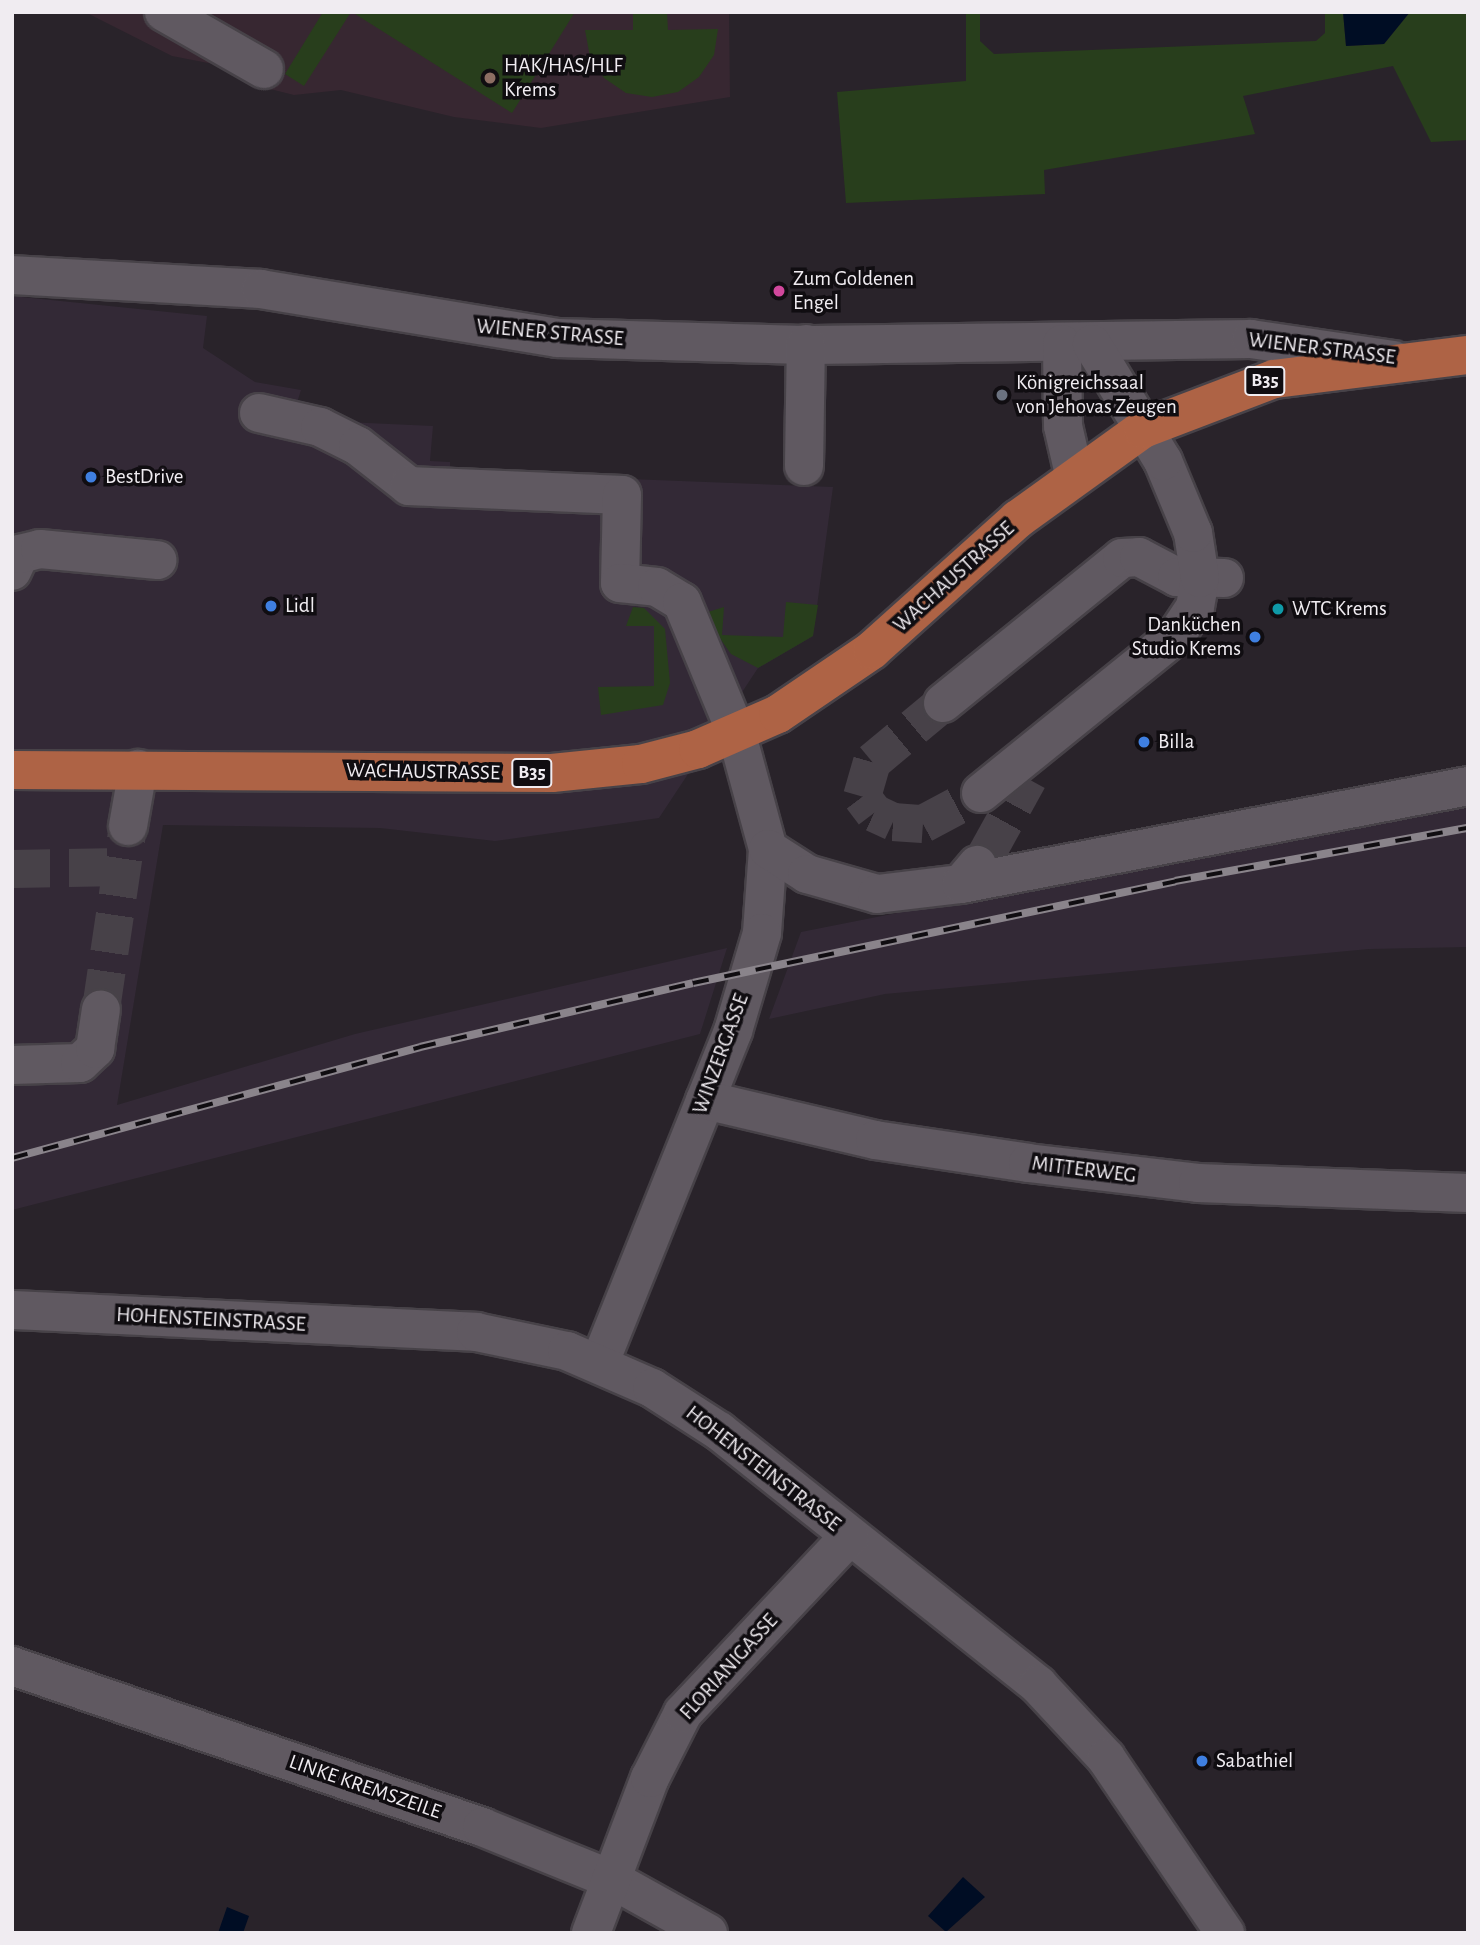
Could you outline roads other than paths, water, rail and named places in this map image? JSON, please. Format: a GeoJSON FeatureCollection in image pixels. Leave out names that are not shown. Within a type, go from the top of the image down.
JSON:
{"type":"FeatureCollection","features":[{"type":"Feature","properties":{"kind":"main road","name":"WIENER STRASSE"},"geometry":{"type":"LineString","coordinates":[[1393,360],[1468,355]]}},
{"type":"Feature","properties":{"kind":"main road","name":"WACHAUSTRASSE"},"geometry":{"type":"LineString","coordinates":[[12,769],[552,773],[641,764],[737,735],[872,650],[1074,474],[1143,429],[1274,379],[1393,360]]}},
{"type":"Feature","properties":{"kind":"street"},"geometry":{"type":"LineString","coordinates":[[164,12],[264,69]]}},
{"type":"Feature","properties":{"kind":"street","name":"WIENER STRASSE"},"geometry":{"type":"LineString","coordinates":[[12,275],[261,289],[557,338],[806,344],[1077,344],[1261,340],[1393,360]]}},
{"type":"Feature","properties":{"kind":"street"},"geometry":{"type":"LineString","coordinates":[[804,466],[806,344]]}},
{"type":"Feature","properties":{"kind":"street"},"geometry":{"type":"LineString","coordinates":[[1077,344],[1143,429],[1212,578]]}},
{"type":"Feature","properties":{"kind":"street"},"geometry":{"type":"LineString","coordinates":[[1074,474],[1063,426],[1077,344]]}},
{"type":"Feature","properties":{"kind":"street","name":"WINZERGASSE"},"geometry":{"type":"LineString","coordinates":[[259,413],[339,436],[409,486],[622,495],[620,583],[657,587],[682,602],[737,735],[768,849],[762,933],[705,1100],[600,1362]]}},
{"type":"Feature","properties":{"kind":"street"},"geometry":{"type":"LineString","coordinates":[[12,570],[20,554],[40,549],[157,560]]}},
{"type":"Feature","properties":{"kind":"street"},"geometry":{"type":"LineString","coordinates":[[943,703],[1122,558],[1139,557],[1177,577],[1212,578]]}},
{"type":"Feature","properties":{"kind":"street"},"geometry":{"type":"LineString","coordinates":[[981,793],[1048,743],[1177,634],[1212,578]]}},
{"type":"Feature","properties":{"kind":"street"},"geometry":{"type":"LineString","coordinates":[[1028,779],[1048,743]]}},
{"type":"Feature","properties":{"kind":"street"},"geometry":{"type":"LineString","coordinates":[[128,826],[138,769]]}},
{"type":"Feature","properties":{"kind":"street"},"geometry":{"type":"LineString","coordinates":[[768,849],[843,889],[915,893],[1468,786]]}},
{"type":"Feature","properties":{"kind":"street"},"geometry":{"type":"LineString","coordinates":[[961,884],[986,855]]}},
{"type":"Feature","properties":{"kind":"street"},"geometry":{"type":"LineString","coordinates":[[12,1065],[80,1063],[95,1049],[101,1009]]}},
{"type":"Feature","properties":{"kind":"street","name":"MITTERWEG"},"geometry":{"type":"LineString","coordinates":[[705,1100],[875,1140],[1028,1163],[1198,1183],[1468,1193]]}},
{"type":"Feature","properties":{"kind":"street","name":"HOHENSTEINSTRASSE"},"geometry":{"type":"LineString","coordinates":[[12,1310],[476,1332],[600,1362],[708,1423],[1077,1722],[1225,1933]]}},
{"type":"Feature","properties":{"kind":"street","name":"FLORIANIGASSE"},"geometry":{"type":"LineString","coordinates":[[591,1933],[611,1879],[683,1713],[849,1536]]}},
{"type":"Feature","properties":{"kind":"street","name":"LINKE KREMSZEILE"},"geometry":{"type":"LineString","coordinates":[[12,1666],[482,1828],[611,1879],[708,1933]]}},
{"type":"Feature","properties":{"kind":"water"},"geometry":{"type":"Polygon","coordinates":[[[1343,12],[1410,12],[1384,44],[1346,46],[1343,12]]]}},
{"type":"Feature","properties":{"kind":"water"},"geometry":{"type":"Polygon","coordinates":[[[963,1877],[985,1897],[946,1932],[928,1916],[963,1877]]]}},
{"type":"Feature","properties":{"kind":"water"},"geometry":{"type":"Polygon","coordinates":[[[227,1907],[249,1916],[243,1933],[218,1933],[227,1907]]]}},
{"type":"Feature","properties":{"kind":"tunnel"},"geometry":{"type":"LineString","coordinates":[[943,703],[872,762],[862,797],[874,813],[893,822],[923,824],[981,793]]}},
{"type":"Feature","properties":{"kind":"tunnel"},"geometry":{"type":"LineString","coordinates":[[986,855],[1028,779]]}},
{"type":"Feature","properties":{"kind":"tunnel"},"geometry":{"type":"LineString","coordinates":[[101,1009],[128,826]]}},
{"type":"Feature","properties":{"kind":"tunnel"},"geometry":{"type":"LineString","coordinates":[[12,869],[122,867]]}},
{"type":"Feature","properties":{"kind":"railway"},"geometry":{"type":"LineString","coordinates":[[12,1158],[420,1047],[693,983],[1175,881],[1468,828]]}},
{"type":"Feature","properties":{"kind":"place","name":"HAK/HAS/HLF Krems"},"geometry":{"type":"Point","coordinates":[490,78]}},
{"type":"Feature","properties":{"kind":"place","name":"Zum Goldenen Engel"},"geometry":{"type":"Point","coordinates":[779,291]}},
{"type":"Feature","properties":{"kind":"place","name":"Königreichssaal von Jehovas Zeugen"},"geometry":{"type":"Point","coordinates":[1002,395]}},
{"type":"Feature","properties":{"kind":"place","name":"BestDrive"},"geometry":{"type":"Point","coordinates":[91,477]}},
{"type":"Feature","properties":{"kind":"place","name":"Lidl"},"geometry":{"type":"Point","coordinates":[271,606]}},
{"type":"Feature","properties":{"kind":"place","name":"WTC Krems"},"geometry":{"type":"Point","coordinates":[1278,609]}},
{"type":"Feature","properties":{"kind":"place","name":"Danküchen Studio Krems"},"geometry":{"type":"Point","coordinates":[1255,637]}},
{"type":"Feature","properties":{"kind":"place","name":"Billa"},"geometry":{"type":"Point","coordinates":[1144,742]}},
{"type":"Feature","properties":{"kind":"place","name":"Sabathiel"},"geometry":{"type":"Point","coordinates":[1202,1761]}}]}
